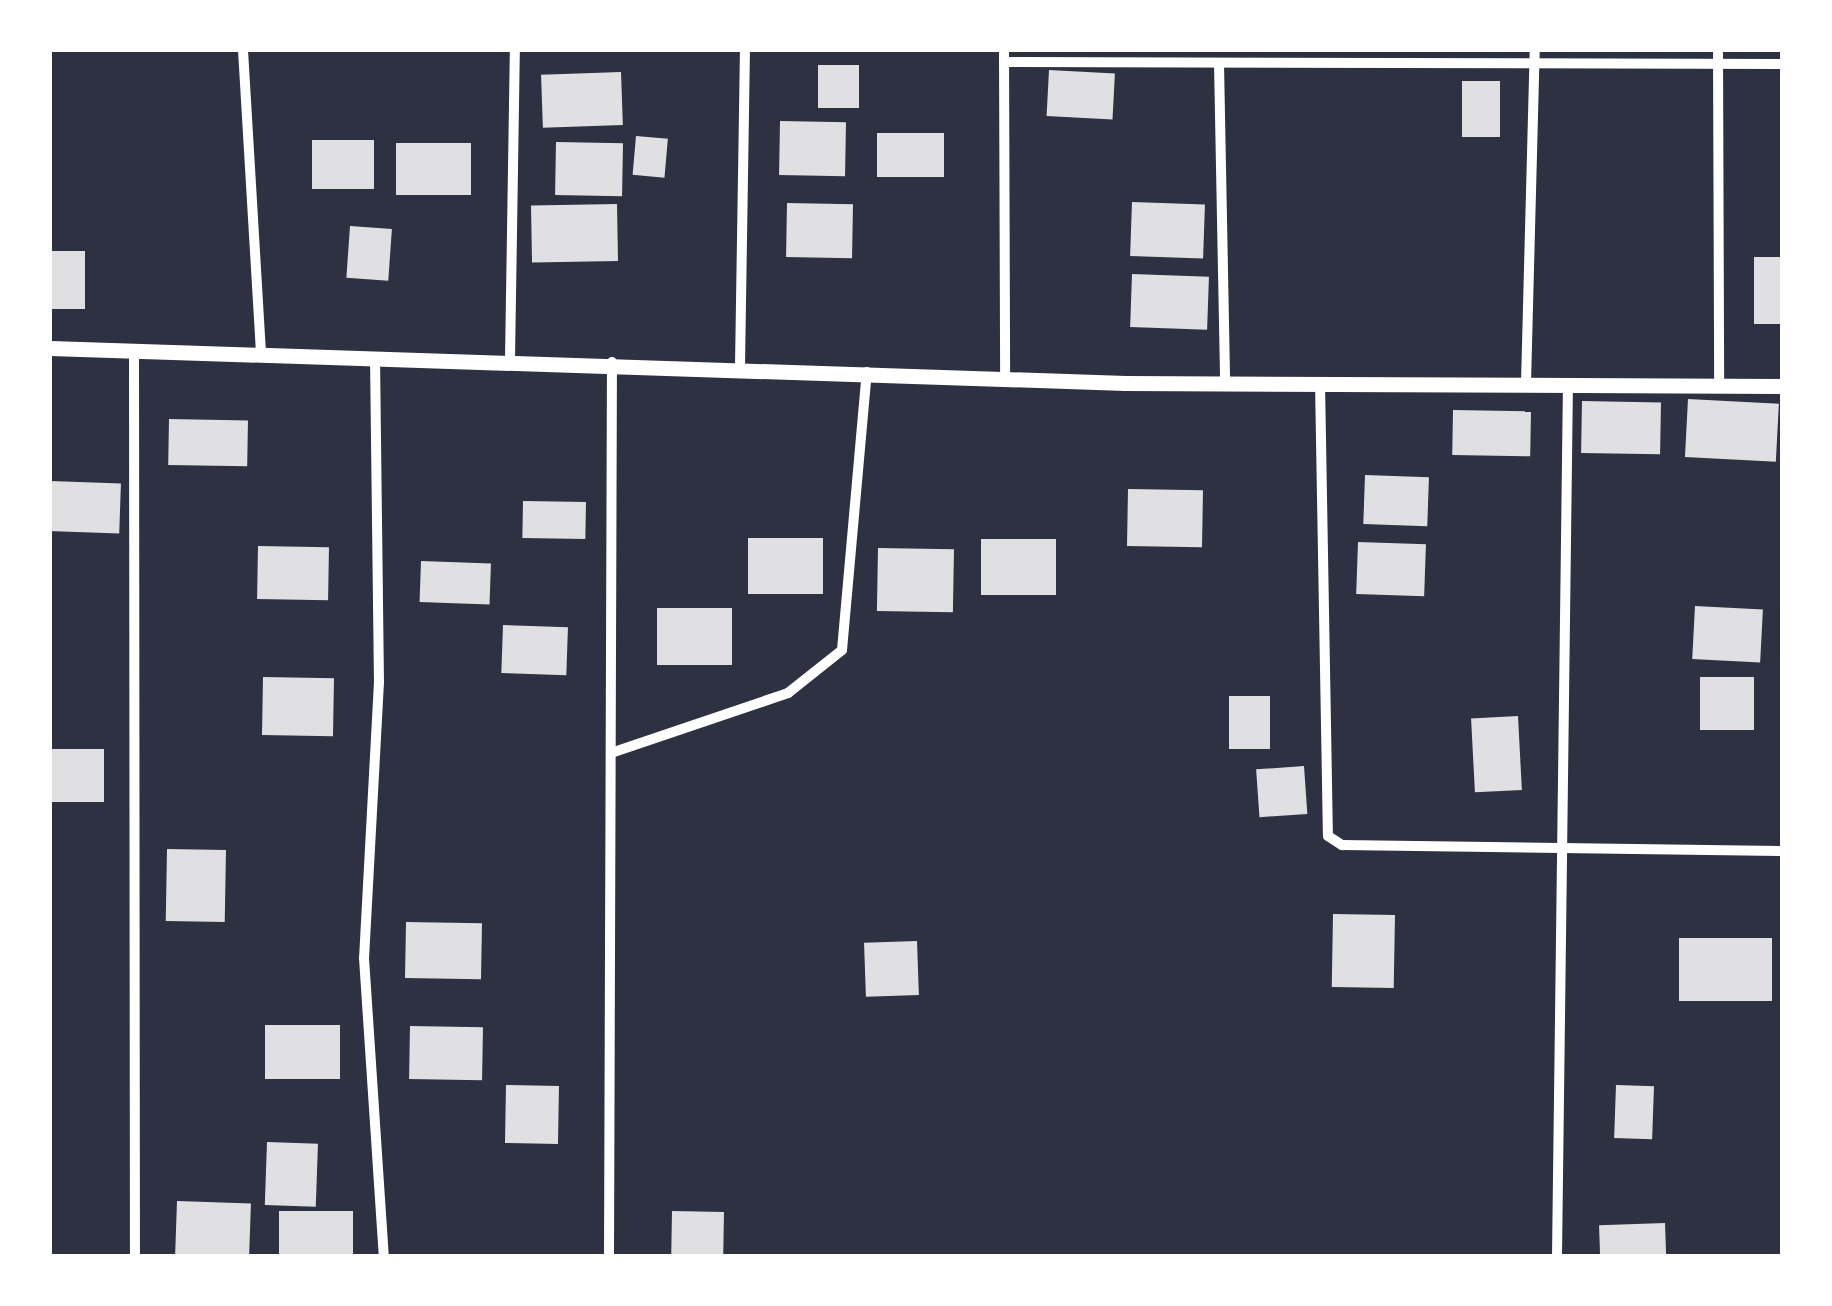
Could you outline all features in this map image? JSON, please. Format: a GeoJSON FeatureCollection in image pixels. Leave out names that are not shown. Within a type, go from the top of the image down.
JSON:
{"type":"FeatureCollection","features":[{"type":"Feature","properties":{"kind":"main road"},"geometry":{"type":"LineString","coordinates":[[50,348],[740,366],[1005,378],[1782,386]]}},
{"type":"Feature","properties":{"kind":"street"},"geometry":{"type":"LineString","coordinates":[[243,50],[262,353]]}},
{"type":"Feature","properties":{"kind":"street"},"geometry":{"type":"LineString","coordinates":[[510,360],[515,50]]}},
{"type":"Feature","properties":{"kind":"street"},"geometry":{"type":"LineString","coordinates":[[740,366],[745,50]]}},
{"type":"Feature","properties":{"kind":"street"},"geometry":{"type":"LineString","coordinates":[[1372,50],[1372,63]]}},
{"type":"Feature","properties":{"kind":"street"},"geometry":{"type":"LineString","coordinates":[[1526,384],[1535,50]]}},
{"type":"Feature","properties":{"kind":"street"},"geometry":{"type":"LineString","coordinates":[[1718,50],[1720,386]]}},
{"type":"Feature","properties":{"kind":"street"},"geometry":{"type":"LineString","coordinates":[[1005,378],[1004,56],[1189,56],[1219,62],[1782,64]]}},
{"type":"Feature","properties":{"kind":"street"},"geometry":{"type":"LineString","coordinates":[[1219,62],[1225,382]]}},
{"type":"Feature","properties":{"kind":"street"},"geometry":{"type":"LineString","coordinates":[[134,349],[135,1256]]}},
{"type":"Feature","properties":{"kind":"street"},"geometry":{"type":"LineString","coordinates":[[375,357],[379,682],[364,958],[384,1256]]}},
{"type":"Feature","properties":{"kind":"street"},"geometry":{"type":"LineString","coordinates":[[609,1256],[612,362]]}},
{"type":"Feature","properties":{"kind":"street"},"geometry":{"type":"LineString","coordinates":[[611,753],[788,692],[842,650],[866,371]]}},
{"type":"Feature","properties":{"kind":"street"},"geometry":{"type":"LineString","coordinates":[[1320,381],[1328,836],[1342,845],[1782,851]]}},
{"type":"Feature","properties":{"kind":"street"},"geometry":{"type":"LineString","coordinates":[[1557,1256],[1568,384]]}},
{"type":"Feature","properties":{"kind":"building"},"geometry":{"type":"Polygon","coordinates":[[[818,65],[859,65],[859,108],[818,108],[818,65]]]}},
{"type":"Feature","properties":{"kind":"building"},"geometry":{"type":"Polygon","coordinates":[[[1049,70],[1115,73],[1113,119],[1047,116],[1049,70]]]}},
{"type":"Feature","properties":{"kind":"building"},"geometry":{"type":"Polygon","coordinates":[[[621,72],[623,125],[543,128],[541,75],[621,72]]]}},
{"type":"Feature","properties":{"kind":"building"},"geometry":{"type":"Polygon","coordinates":[[[1462,81],[1500,81],[1500,137],[1462,137],[1462,81]]]}},
{"type":"Feature","properties":{"kind":"building"},"geometry":{"type":"Polygon","coordinates":[[[780,121],[846,122],[845,176],[779,175],[780,121]]]}},
{"type":"Feature","properties":{"kind":"building"},"geometry":{"type":"Polygon","coordinates":[[[877,133],[944,133],[944,177],[877,177],[877,133]]]}},
{"type":"Feature","properties":{"kind":"building"},"geometry":{"type":"Polygon","coordinates":[[[636,136],[668,139],[664,178],[633,175],[636,136]]]}},
{"type":"Feature","properties":{"kind":"building"},"geometry":{"type":"Polygon","coordinates":[[[312,140],[374,140],[374,189],[312,189],[312,140]]]}},
{"type":"Feature","properties":{"kind":"building"},"geometry":{"type":"Polygon","coordinates":[[[556,142],[623,143],[622,196],[555,195],[556,142]]]}},
{"type":"Feature","properties":{"kind":"building"},"geometry":{"type":"Polygon","coordinates":[[[396,143],[471,143],[471,195],[396,195],[396,143]]]}},
{"type":"Feature","properties":{"kind":"building"},"geometry":{"type":"Polygon","coordinates":[[[1132,202],[1205,205],[1203,259],[1130,256],[1132,202]]]}},
{"type":"Feature","properties":{"kind":"building"},"geometry":{"type":"Polygon","coordinates":[[[787,203],[853,204],[852,258],[786,257],[787,203]]]}},
{"type":"Feature","properties":{"kind":"building"},"geometry":{"type":"Polygon","coordinates":[[[617,204],[618,261],[532,262],[531,206],[617,204]]]}},
{"type":"Feature","properties":{"kind":"building"},"geometry":{"type":"Polygon","coordinates":[[[350,226],[392,229],[388,281],[346,278],[350,226]]]}},
{"type":"Feature","properties":{"kind":"building"},"geometry":{"type":"Polygon","coordinates":[[[50,251],[85,251],[85,309],[50,309],[50,251]]]}},
{"type":"Feature","properties":{"kind":"building"},"geometry":{"type":"Polygon","coordinates":[[[1754,257],[1782,257],[1782,324],[1754,324],[1754,257]]]}},
{"type":"Feature","properties":{"kind":"building"},"geometry":{"type":"Polygon","coordinates":[[[1132,274],[1209,277],[1207,330],[1130,327],[1132,274]]]}},
{"type":"Feature","properties":{"kind":"building"},"geometry":{"type":"Polygon","coordinates":[[[1688,399],[1779,404],[1776,462],[1685,457],[1688,399]]]}},
{"type":"Feature","properties":{"kind":"building"},"geometry":{"type":"Polygon","coordinates":[[[1582,401],[1661,402],[1660,454],[1581,453],[1582,401]]]}},
{"type":"Feature","properties":{"kind":"building"},"geometry":{"type":"Polygon","coordinates":[[[1453,410],[1531,411],[1530,456],[1452,455],[1453,410]]]}},
{"type":"Feature","properties":{"kind":"building"},"geometry":{"type":"Polygon","coordinates":[[[169,419],[248,420],[247,466],[168,465],[169,419]]]}},
{"type":"Feature","properties":{"kind":"building"},"geometry":{"type":"Polygon","coordinates":[[[1365,475],[1429,477],[1427,526],[1363,524],[1365,475]]]}},
{"type":"Feature","properties":{"kind":"building"},"geometry":{"type":"Polygon","coordinates":[[[50,481],[121,483],[119,533],[50,531],[50,481]]]}},
{"type":"Feature","properties":{"kind":"building"},"geometry":{"type":"Polygon","coordinates":[[[1128,489],[1203,490],[1202,547],[1127,546],[1128,489]]]}},
{"type":"Feature","properties":{"kind":"building"},"geometry":{"type":"Polygon","coordinates":[[[523,501],[586,502],[585,539],[522,538],[523,501]]]}},
{"type":"Feature","properties":{"kind":"building"},"geometry":{"type":"Polygon","coordinates":[[[748,538],[823,538],[823,594],[748,594],[748,538]]]}},
{"type":"Feature","properties":{"kind":"building"},"geometry":{"type":"Polygon","coordinates":[[[981,539],[1056,539],[1056,595],[981,595],[981,539]]]}},
{"type":"Feature","properties":{"kind":"building"},"geometry":{"type":"Polygon","coordinates":[[[1358,542],[1426,544],[1424,596],[1356,594],[1358,542]]]}},
{"type":"Feature","properties":{"kind":"building"},"geometry":{"type":"Polygon","coordinates":[[[258,546],[329,547],[328,600],[257,599],[258,546]]]}},
{"type":"Feature","properties":{"kind":"building"},"geometry":{"type":"Polygon","coordinates":[[[878,548],[954,549],[953,612],[877,611],[878,548]]]}},
{"type":"Feature","properties":{"kind":"building"},"geometry":{"type":"Polygon","coordinates":[[[421,561],[491,563],[490,604],[420,602],[421,561]]]}},
{"type":"Feature","properties":{"kind":"building"},"geometry":{"type":"Polygon","coordinates":[[[1695,606],[1763,610],[1760,662],[1692,659],[1695,606]]]}},
{"type":"Feature","properties":{"kind":"building"},"geometry":{"type":"Polygon","coordinates":[[[657,608],[732,608],[732,665],[657,665],[657,608]]]}},
{"type":"Feature","properties":{"kind":"building"},"geometry":{"type":"Polygon","coordinates":[[[503,625],[568,627],[566,675],[501,673],[503,625]]]}},
{"type":"Feature","properties":{"kind":"building"},"geometry":{"type":"Polygon","coordinates":[[[263,677],[334,678],[333,736],[262,735],[263,677]]]}},
{"type":"Feature","properties":{"kind":"building"},"geometry":{"type":"Polygon","coordinates":[[[1700,677],[1754,677],[1754,730],[1700,730],[1700,677]]]}},
{"type":"Feature","properties":{"kind":"building"},"geometry":{"type":"Polygon","coordinates":[[[1229,696],[1270,696],[1270,749],[1229,749],[1229,696]]]}},
{"type":"Feature","properties":{"kind":"building"},"geometry":{"type":"Polygon","coordinates":[[[1518,716],[1522,790],[1475,792],[1471,718],[1518,716]]]}},
{"type":"Feature","properties":{"kind":"building"},"geometry":{"type":"Polygon","coordinates":[[[50,749],[104,749],[104,802],[50,802],[50,749]]]}},
{"type":"Feature","properties":{"kind":"building"},"geometry":{"type":"Polygon","coordinates":[[[1304,766],[1307,814],[1259,817],[1256,769],[1304,766]]]}},
{"type":"Feature","properties":{"kind":"building"},"geometry":{"type":"Polygon","coordinates":[[[167,849],[226,850],[225,922],[166,921],[167,849]]]}},
{"type":"Feature","properties":{"kind":"building"},"geometry":{"type":"Polygon","coordinates":[[[1333,914],[1395,915],[1394,988],[1332,987],[1333,914]]]}},
{"type":"Feature","properties":{"kind":"building"},"geometry":{"type":"Polygon","coordinates":[[[406,922],[482,923],[481,979],[405,978],[406,922]]]}},
{"type":"Feature","properties":{"kind":"building"},"geometry":{"type":"Polygon","coordinates":[[[1679,938],[1772,938],[1772,1001],[1679,1001],[1679,938]]]}},
{"type":"Feature","properties":{"kind":"building"},"geometry":{"type":"Polygon","coordinates":[[[917,941],[919,995],[866,997],[864,943],[917,941]]]}},
{"type":"Feature","properties":{"kind":"building"},"geometry":{"type":"Polygon","coordinates":[[[265,1025],[340,1025],[340,1079],[265,1079],[265,1025]]]}},
{"type":"Feature","properties":{"kind":"building"},"geometry":{"type":"Polygon","coordinates":[[[410,1026],[483,1027],[482,1080],[409,1079],[410,1026]]]}},
{"type":"Feature","properties":{"kind":"building"},"geometry":{"type":"Polygon","coordinates":[[[506,1085],[559,1086],[558,1144],[505,1143],[506,1085]]]}},
{"type":"Feature","properties":{"kind":"building"},"geometry":{"type":"Polygon","coordinates":[[[1616,1085],[1654,1086],[1652,1139],[1614,1138],[1616,1085]]]}},
{"type":"Feature","properties":{"kind":"building"},"geometry":{"type":"Polygon","coordinates":[[[267,1142],[318,1144],[316,1207],[265,1205],[267,1142]]]}},
{"type":"Feature","properties":{"kind":"building"},"geometry":{"type":"Polygon","coordinates":[[[177,1201],[251,1204],[249,1256],[175,1256],[177,1201]]]}},
{"type":"Feature","properties":{"kind":"building"},"geometry":{"type":"Polygon","coordinates":[[[279,1211],[353,1211],[353,1256],[279,1256],[279,1211]]]}},
{"type":"Feature","properties":{"kind":"building"},"geometry":{"type":"Polygon","coordinates":[[[672,1211],[724,1212],[723,1256],[671,1256],[672,1211]]]}},
{"type":"Feature","properties":{"kind":"building"},"geometry":{"type":"Polygon","coordinates":[[[1665,1223],[1666,1256],[1600,1256],[1599,1225],[1665,1223]]]}}]}
